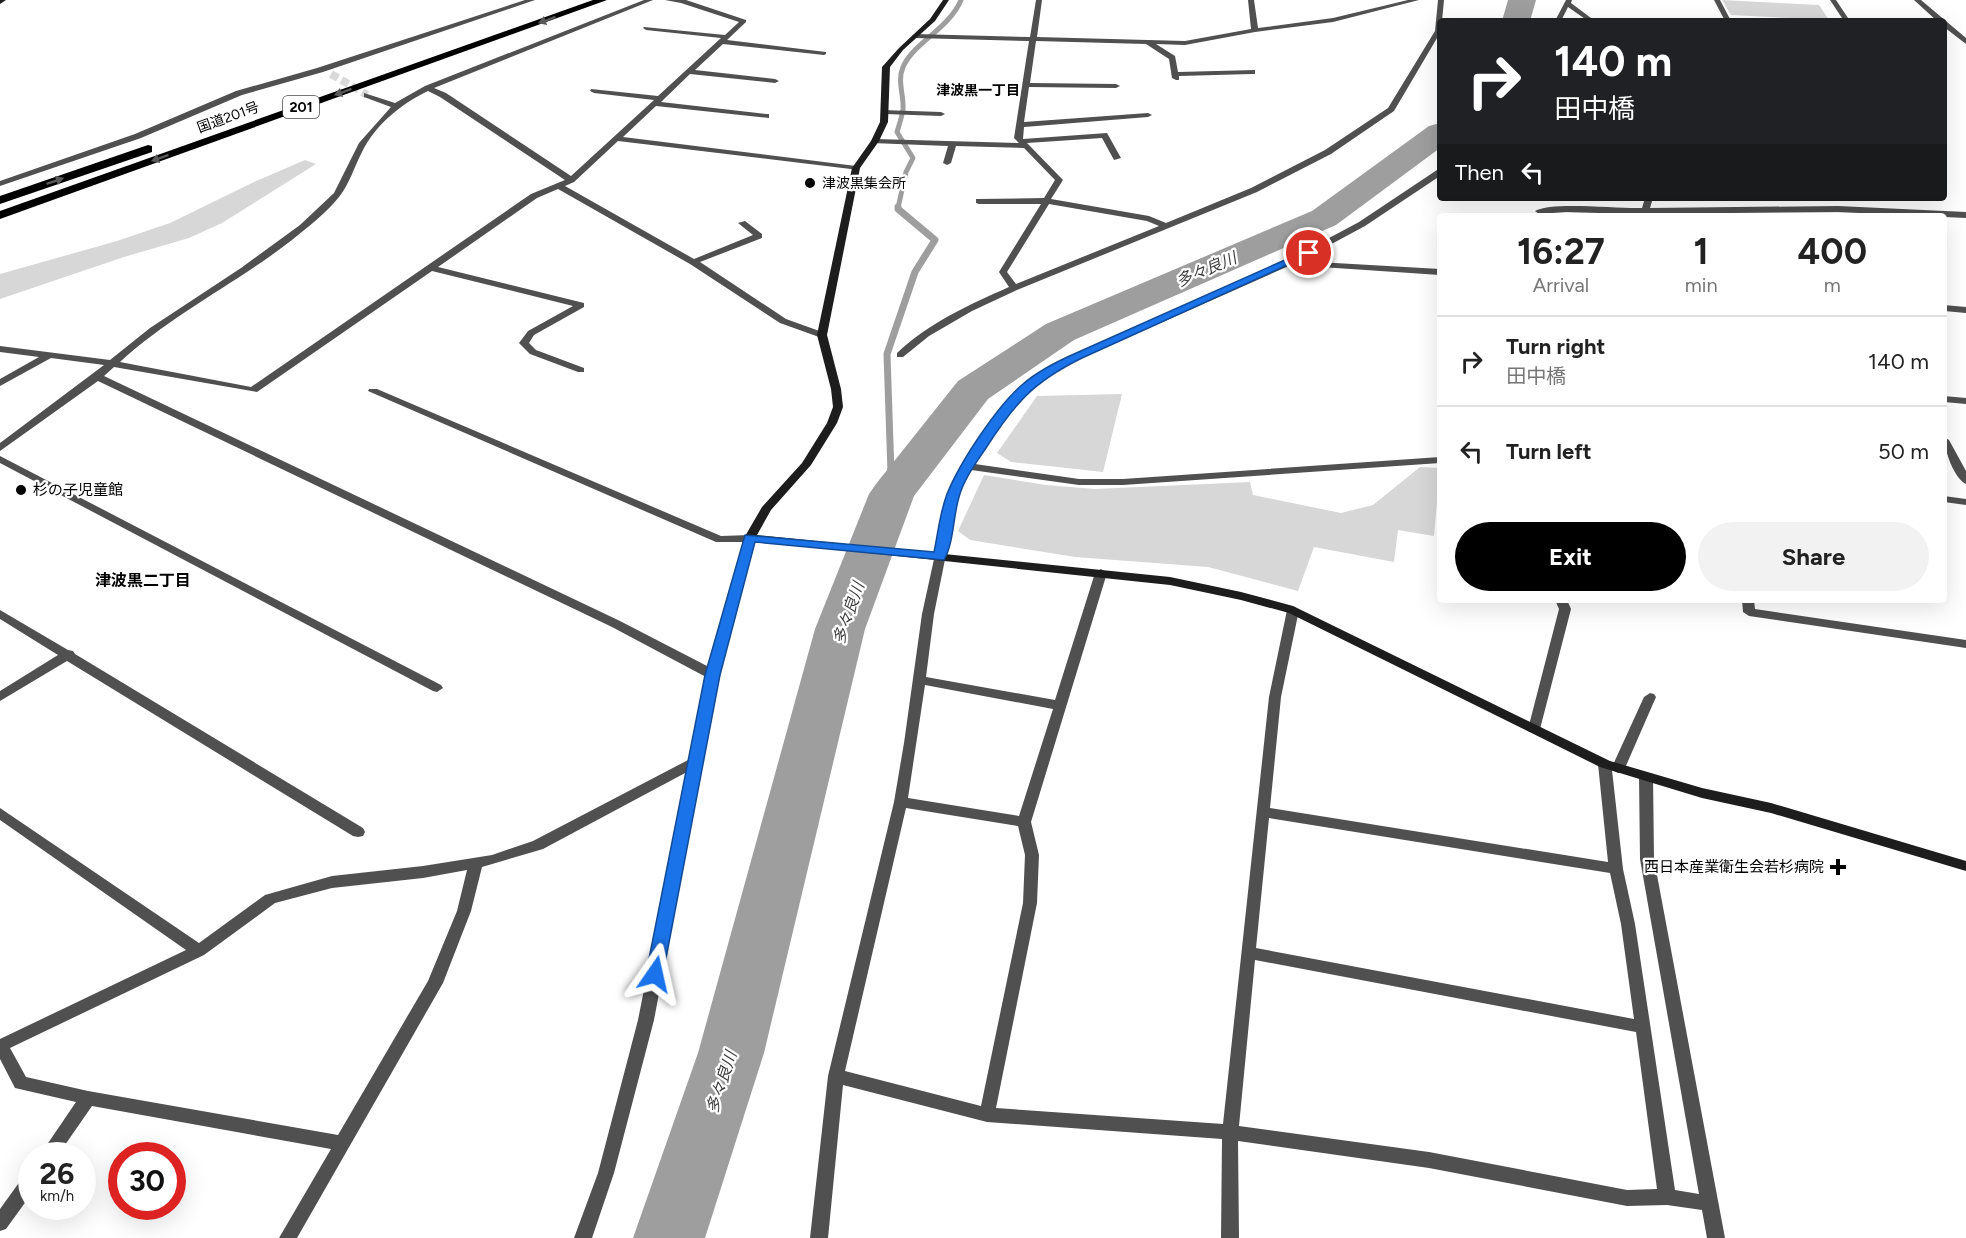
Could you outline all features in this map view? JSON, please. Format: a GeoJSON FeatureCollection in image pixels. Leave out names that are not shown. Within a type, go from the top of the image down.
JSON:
{"type":"FeatureCollection","features":[{"type":"Feature","properties":{"kind":"highway","name":"国道201号"},"geometry":{"type":"LineString","coordinates":[[196,132],[567,0]]}},
{"type":"Feature","properties":{"kind":"highway","name":"国道201号"},"geometry":{"type":"LineString","coordinates":[[0,215],[602,0]]}},
{"type":"Feature","properties":{"kind":"highway"},"geometry":{"type":"LineString","coordinates":[[0,200],[164,143]]}},
{"type":"Feature","properties":{"kind":"street"},"geometry":{"type":"LineString","coordinates":[[0,184],[138,136],[239,93],[321,70],[532,0]]}},
{"type":"Feature","properties":{"kind":"street"},"geometry":{"type":"LineString","coordinates":[[0,448],[97,377],[111,363],[168,320],[297,232],[346,184],[362,144],[397,105],[428,88],[650,0]]}},
{"type":"Feature","properties":{"kind":"street"},"geometry":{"type":"LineString","coordinates":[[0,349],[111,363],[253,390],[534,196],[571,180],[744,21],[682,1],[668,0]]}},
{"type":"Feature","properties":{"kind":"street"},"geometry":{"type":"LineString","coordinates":[[583,1238],[606,1173],[646,1020],[712,675],[750,538],[766,509],[806,465],[832,423],[838,407],[836,389],[822,335],[856,168],[875,141],[884,122],[886,67],[933,20],[946,0]]}},
{"type":"Feature","properties":{"kind":"street"},"geometry":{"type":"LineString","coordinates":[[1014,288],[1003,272],[1059,180],[1018,138],[1040,0]]}},
{"type":"Feature","properties":{"kind":"street"},"geometry":{"type":"LineString","coordinates":[[1251,0],[1255,30]]}},
{"type":"Feature","properties":{"kind":"street"},"geometry":{"type":"LineString","coordinates":[[915,36],[1185,43],[1255,30],[1333,20],[1416,0]]}},
{"type":"Feature","properties":{"kind":"street"},"geometry":{"type":"LineString","coordinates":[[1439,18],[1441,0]]}},
{"type":"Feature","properties":{"kind":"street"},"geometry":{"type":"LineString","coordinates":[[1717,0],[1726,18]]}},
{"type":"Feature","properties":{"kind":"street"},"geometry":{"type":"LineString","coordinates":[[1833,0],[1845,18]]}},
{"type":"Feature","properties":{"kind":"street"},"geometry":{"type":"LineString","coordinates":[[1917,0],[1938,18]]}},
{"type":"Feature","properties":{"kind":"street"},"geometry":{"type":"LineString","coordinates":[[1560,18],[1568,2],[1588,18]]}},
{"type":"Feature","properties":{"kind":"street"},"geometry":{"type":"LineString","coordinates":[[1947,25],[1966,42]]}},
{"type":"Feature","properties":{"kind":"street"},"geometry":{"type":"LineString","coordinates":[[646,28],[824,53]]}},
{"type":"Feature","properties":{"kind":"street"},"geometry":{"type":"LineString","coordinates":[[900,355],[912,343],[955,315],[1014,288],[1254,190],[1328,152],[1391,109],[1437,33]]}},
{"type":"Feature","properties":{"kind":"street"},"geometry":{"type":"LineString","coordinates":[[1148,42],[1172,58],[1175,76],[1252,72]]}},
{"type":"Feature","properties":{"kind":"street"},"geometry":{"type":"LineString","coordinates":[[321,70],[331,74]]}},
{"type":"Feature","properties":{"kind":"street"},"geometry":{"type":"LineString","coordinates":[[690,72],[776,81]]}},
{"type":"Feature","properties":{"kind":"street"},"geometry":{"type":"LineString","coordinates":[[1026,85],[1116,86]]}},
{"type":"Feature","properties":{"kind":"street"},"geometry":{"type":"LineString","coordinates":[[428,88],[443,94],[571,180]]}},
{"type":"Feature","properties":{"kind":"street"},"geometry":{"type":"LineString","coordinates":[[594,91],[766,116]]}},
{"type":"Feature","properties":{"kind":"street"},"geometry":{"type":"LineString","coordinates":[[367,95],[387,104],[397,105]]}},
{"type":"Feature","properties":{"kind":"street"},"geometry":{"type":"LineString","coordinates":[[885,112],[941,114]]}},
{"type":"Feature","properties":{"kind":"street"},"geometry":{"type":"LineString","coordinates":[[1020,125],[1148,115]]}},
{"type":"Feature","properties":{"kind":"street"},"geometry":{"type":"LineString","coordinates":[[875,141],[1024,144],[1104,135],[1117,158]]}},
{"type":"Feature","properties":{"kind":"street"},"geometry":{"type":"LineString","coordinates":[[616,138],[856,168]]}},
{"type":"Feature","properties":{"kind":"street"},"geometry":{"type":"LineString","coordinates":[[947,163],[953,143]]}},
{"type":"Feature","properties":{"kind":"street"},"geometry":{"type":"LineString","coordinates":[[819,1238],[836,1076],[901,802],[928,614],[939,557],[953,495],[968,466],[1006,408],[1027,386],[1054,368],[1291,262],[1362,224],[1437,174]]}},
{"type":"Feature","properties":{"kind":"street"},"geometry":{"type":"LineString","coordinates":[[559,186],[693,262],[783,321],[822,335]]}},
{"type":"Feature","properties":{"kind":"street"},"geometry":{"type":"LineString","coordinates":[[979,201],[1046,201],[1149,219],[1166,226]]}},
{"type":"Feature","properties":{"kind":"street"},"geometry":{"type":"LineString","coordinates":[[1645,211],[1648,201]]}},
{"type":"Feature","properties":{"kind":"street"},"geometry":{"type":"LineString","coordinates":[[1539,211],[1566,207],[1623,212],[1902,213]]}},
{"type":"Feature","properties":{"kind":"street"},"geometry":{"type":"LineString","coordinates":[[1947,214],[1966,214]]}},
{"type":"Feature","properties":{"kind":"street"},"geometry":{"type":"LineString","coordinates":[[693,262],[759,236],[742,223]]}},
{"type":"Feature","properties":{"kind":"street"},"geometry":{"type":"LineString","coordinates":[[1291,262],[1437,272]]}},
{"type":"Feature","properties":{"kind":"street"},"geometry":{"type":"LineString","coordinates":[[432,268],[581,305],[531,333],[525,338],[524,343],[533,352],[581,370]]}},
{"type":"Feature","properties":{"kind":"street"},"geometry":{"type":"LineString","coordinates":[[1947,308],[1966,310]]}},
{"type":"Feature","properties":{"kind":"street"},"geometry":{"type":"LineString","coordinates":[[0,383],[50,355]]}},
{"type":"Feature","properties":{"kind":"street"},"geometry":{"type":"LineString","coordinates":[[97,377],[616,624],[712,675]]}},
{"type":"Feature","properties":{"kind":"street"},"geometry":{"type":"LineString","coordinates":[[374,391],[720,540],[773,539],[1170,581],[1293,610],[1612,766],[1702,793],[1772,808],[1966,867]]}},
{"type":"Feature","properties":{"kind":"street"},"geometry":{"type":"LineString","coordinates":[[1947,399],[1966,401]]}},
{"type":"Feature","properties":{"kind":"street"},"geometry":{"type":"LineString","coordinates":[[1947,446],[1966,481]]}},
{"type":"Feature","properties":{"kind":"street"},"geometry":{"type":"LineString","coordinates":[[0,459],[437,688]]}},
{"type":"Feature","properties":{"kind":"street"},"geometry":{"type":"LineString","coordinates":[[968,466],[1079,482],[1123,482],[1437,460]]}},
{"type":"Feature","properties":{"kind":"street"},"geometry":{"type":"LineString","coordinates":[[1947,499],[1966,502]]}},
{"type":"Feature","properties":{"kind":"street"},"geometry":{"type":"LineString","coordinates":[[987,1115],[1030,903],[1032,855],[1024,822],[1101,573]]}},
{"type":"Feature","properties":{"kind":"street"},"geometry":{"type":"LineString","coordinates":[[1534,729],[1565,609],[1562,603]]}},
{"type":"Feature","properties":{"kind":"street"},"geometry":{"type":"LineString","coordinates":[[1748,603],[1749,612],[1966,644]]}},
{"type":"Feature","properties":{"kind":"street"},"geometry":{"type":"LineString","coordinates":[[1230,1238],[1230,1132],[1275,697],[1293,610]]}},
{"type":"Feature","properties":{"kind":"street"},"geometry":{"type":"LineString","coordinates":[[0,614],[358,832]]}},
{"type":"Feature","properties":{"kind":"street"},"geometry":{"type":"LineString","coordinates":[[0,697],[69,654]]}},
{"type":"Feature","properties":{"kind":"street"},"geometry":{"type":"LineString","coordinates":[[919,680],[1061,706]]}},
{"type":"Feature","properties":{"kind":"street"},"geometry":{"type":"LineString","coordinates":[[1650,697],[1612,766],[1616,869],[1628,924],[1668,1197]]}},
{"type":"Feature","properties":{"kind":"street"},"geometry":{"type":"LineString","coordinates":[[340,1143],[88,1098],[21,1083],[0,1046],[199,951],[270,899],[332,882],[423,872],[476,863],[538,845],[694,764]]}},
{"type":"Feature","properties":{"kind":"street"},"geometry":{"type":"LineString","coordinates":[[1646,776],[1647,859],[1716,1238]]}},
{"type":"Feature","properties":{"kind":"street"},"geometry":{"type":"LineString","coordinates":[[901,802],[1024,822]]}},
{"type":"Feature","properties":{"kind":"street"},"geometry":{"type":"LineString","coordinates":[[1263,812],[1616,869]]}},
{"type":"Feature","properties":{"kind":"street"},"geometry":{"type":"LineString","coordinates":[[0,813],[199,951]]}},
{"type":"Feature","properties":{"kind":"street"},"geometry":{"type":"LineString","coordinates":[[288,1238],[340,1143],[435,983],[464,911],[476,863]]}},
{"type":"Feature","properties":{"kind":"street"},"geometry":{"type":"LineString","coordinates":[[1249,953],[1643,1027]]}},
{"type":"Feature","properties":{"kind":"street"},"geometry":{"type":"LineString","coordinates":[[836,1076],[987,1115],[1230,1132],[1429,1160],[1627,1198],[1668,1197],[1709,1203]]}},
{"type":"Feature","properties":{"kind":"street"},"geometry":{"type":"LineString","coordinates":[[57,1142],[88,1098]]}},
{"type":"Feature","properties":{"kind":"street"},"geometry":{"type":"LineString","coordinates":[[0,1223],[18,1198]]}},
{"type":"Feature","properties":{"kind":"shaded area"},"geometry":{"type":"Polygon","coordinates":[[[1722,0],[1819,5],[1828,18],[1790,18],[1731,15],[1722,0]]]}},
{"type":"Feature","properties":{"kind":"shaded area"},"geometry":{"type":"Polygon","coordinates":[[[305,160],[316,164],[222,223],[189,238],[124,257],[0,299],[0,274],[117,241],[170,223],[305,160]]]}},
{"type":"Feature","properties":{"kind":"shaded area"},"geometry":{"type":"Polygon","coordinates":[[[1122,394],[1103,472],[1011,462],[997,453],[1037,396],[1122,394]]]}},
{"type":"Feature","properties":{"kind":"shaded area"},"geometry":{"type":"Polygon","coordinates":[[[1420,467],[1437,468],[1434,536],[1398,530],[1394,562],[1314,547],[1298,591],[1208,567],[1075,557],[970,540],[958,531],[984,475],[1046,485],[1095,489],[1250,482],[1253,495],[1341,513],[1373,505],[1420,467]]]}},
{"type":"Feature","properties":{"kind":"waterway"},"geometry":{"type":"LineString","coordinates":[[898,208],[906,172],[913,158],[897,132],[903,109],[901,72],[908,58],[948,19],[961,0]]}},
{"type":"Feature","properties":{"kind":"waterway","name":"多々良川"},"geometry":{"type":"LineString","coordinates":[[1517,18],[1522,0]]}},
{"type":"Feature","properties":{"kind":"waterway","name":"多々良川"},"geometry":{"type":"LineString","coordinates":[[669,1238],[731,1053],[840,629],[892,494],[973,390],[1060,332],[1324,218],[1437,135]]}},
{"type":"Feature","properties":{"kind":"waterway"},"geometry":{"type":"LineString","coordinates":[[891,473],[887,354],[915,272],[935,240],[898,208]]}},
{"type":"Feature","properties":{"kind":"waterway"},"geometry":{"type":"LineString","coordinates":[[891,471],[892,494]]}},
{"type":"Feature","properties":{"kind":"tunnel"},"geometry":{"type":"LineString","coordinates":[[331,74],[367,95]]}},
{"type":"Feature","properties":{"kind":"place","name":"津波黒集会所"},"geometry":{"type":"Point","coordinates":[810,183]}},
{"type":"Feature","properties":{"kind":"place","name":"杉の子児童館"},"geometry":{"type":"Point","coordinates":[21,490]}},
{"type":"Feature","properties":{"kind":"place","name":"西日本産業衛生会若杉病院"},"geometry":{"type":"Point","coordinates":[1838,867]}},
{"type":"Feature","properties":{"kind":"district","name":"津波黒一丁目"},"geometry":{"type":"Point","coordinates":[978,90]}},
{"type":"Feature","properties":{"kind":"district","name":"津波黒二丁目"},"geometry":{"type":"Point","coordinates":[143,580]}},
{"type":"Feature","properties":{"kind":"route"},"geometry":{"type":"LineString","coordinates":[[655,974],[712,675],[750,538],[939,557],[953,495],[968,466],[1006,408],[1027,386],[1054,368],[1078,356],[1309,253]]}}]}
